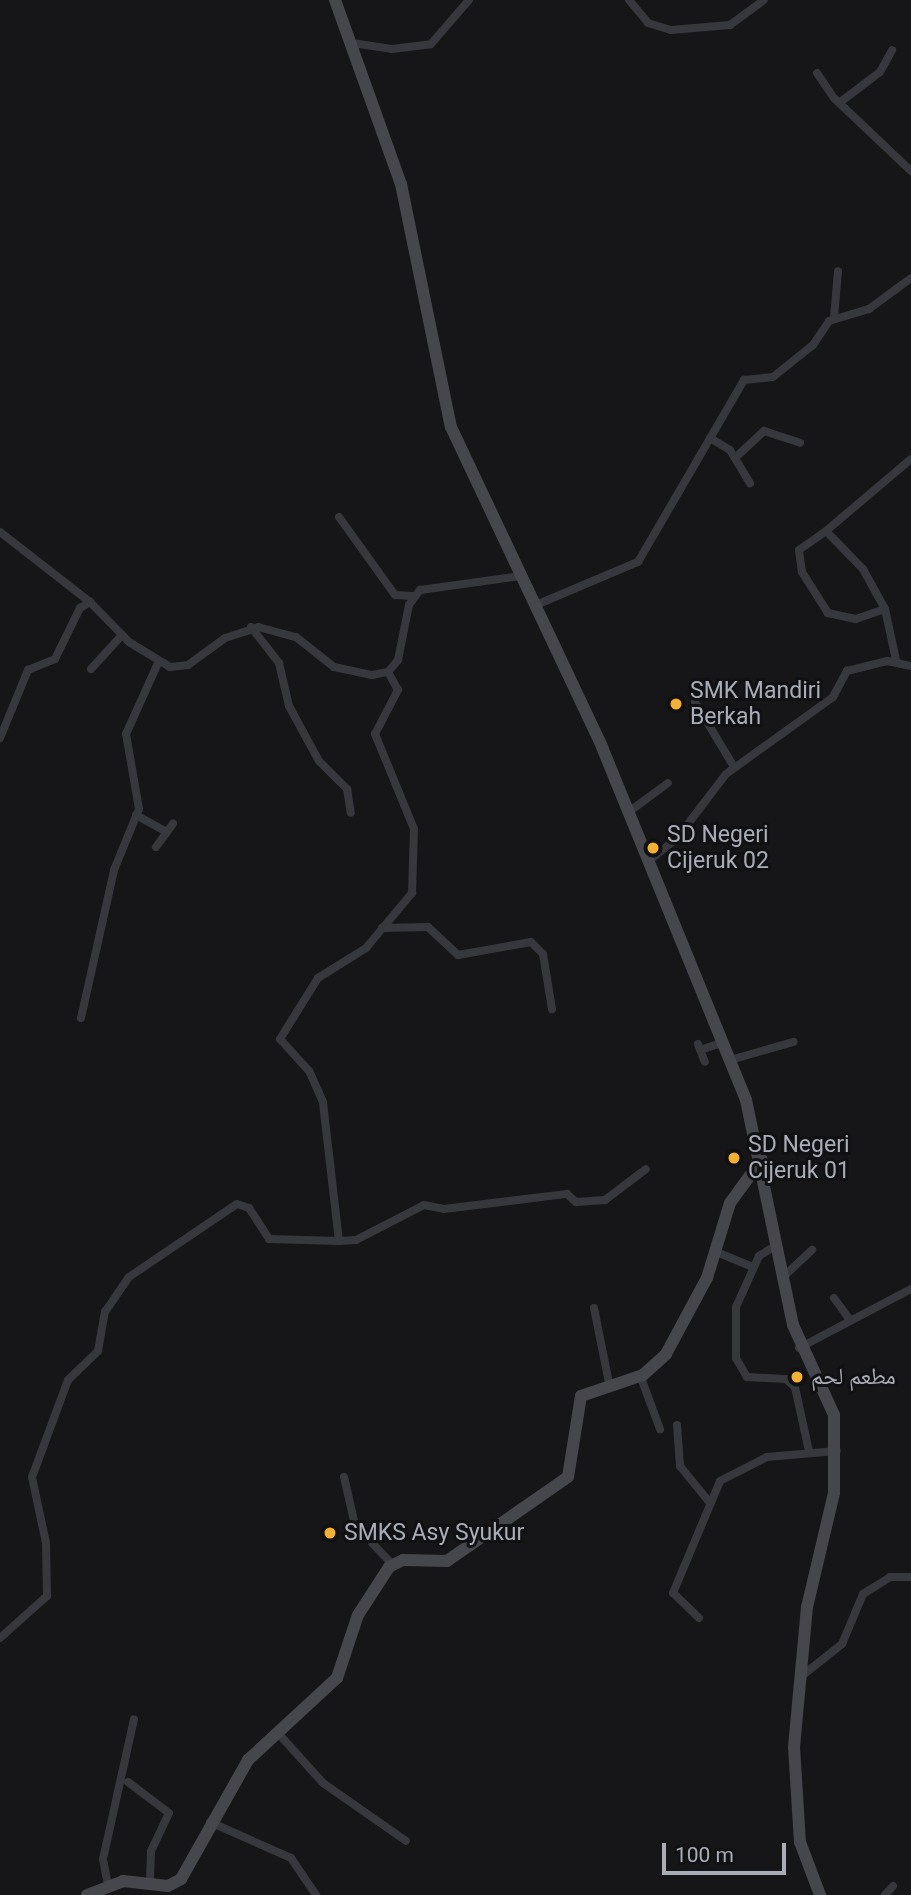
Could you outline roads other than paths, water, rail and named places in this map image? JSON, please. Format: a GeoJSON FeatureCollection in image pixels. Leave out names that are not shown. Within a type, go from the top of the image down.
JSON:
{"type":"FeatureCollection","features":[{"type":"Feature","properties":{"kind":"main road"},"geometry":{"type":"LineString","coordinates":[[335,0],[352,43],[411,223],[448,418],[630,811],[730,1060],[762,1159],[799,1348],[831,1405],[837,1451],[830,1515],[807,1607],[803,1675],[794,1747],[797,1825],[800,1842],[820,1895]]}},
{"type":"Feature","properties":{"kind":"main road"},"geometry":{"type":"LineString","coordinates":[[87,1895],[108,1885],[150,1884],[181,1879],[247,1760],[337,1678],[358,1615],[392,1564],[447,1561],[566,1480],[577,1404],[599,1386],[640,1375],[666,1354],[686,1322],[734,1196],[762,1159]]}},
{"type":"Feature","properties":{"kind":"street"},"geometry":{"type":"LineString","coordinates":[[352,43],[392,49],[431,44],[469,0]]}},
{"type":"Feature","properties":{"kind":"street"},"geometry":{"type":"LineString","coordinates":[[629,0],[648,23],[671,30],[730,26],[764,0]]}},
{"type":"Feature","properties":{"kind":"street"},"geometry":{"type":"LineString","coordinates":[[843,100],[880,72],[892,50]]}},
{"type":"Feature","properties":{"kind":"street"},"geometry":{"type":"LineString","coordinates":[[817,73],[911,171]]}},
{"type":"Feature","properties":{"kind":"street"},"geometry":{"type":"LineString","coordinates":[[536,605],[638,562],[715,441],[740,385],[761,378],[804,353],[834,317],[838,271]]}},
{"type":"Feature","properties":{"kind":"street"},"geometry":{"type":"LineString","coordinates":[[834,317],[869,309],[911,278]]}},
{"type":"Feature","properties":{"kind":"street"},"geometry":{"type":"LineString","coordinates":[[735,458],[764,431],[800,443]]}},
{"type":"Feature","properties":{"kind":"street"},"geometry":{"type":"LineString","coordinates":[[715,441],[735,458],[750,483]]}},
{"type":"Feature","properties":{"kind":"street"},"geometry":{"type":"LineString","coordinates":[[885,609],[868,618],[835,617],[816,597],[797,554],[911,459]]}},
{"type":"Feature","properties":{"kind":"street"},"geometry":{"type":"LineString","coordinates":[[339,517],[395,595],[413,596],[430,586],[521,576]]}},
{"type":"Feature","properties":{"kind":"street"},"geometry":{"type":"LineString","coordinates":[[0,531],[90,602],[122,635],[158,663],[179,669],[251,627],[296,637],[344,670],[388,672]]}},
{"type":"Feature","properties":{"kind":"street"},"geometry":{"type":"LineString","coordinates":[[827,531],[863,569],[885,609],[896,660]]}},
{"type":"Feature","properties":{"kind":"street"},"geometry":{"type":"LineString","coordinates":[[388,672],[401,652],[413,596]]}},
{"type":"Feature","properties":{"kind":"street"},"geometry":{"type":"LineString","coordinates":[[0,738],[27,670],[55,659],[80,608],[90,602]]}},
{"type":"Feature","properties":{"kind":"street"},"geometry":{"type":"LineString","coordinates":[[251,627],[279,663],[289,706],[318,761],[347,789],[351,813]]}},
{"type":"Feature","properties":{"kind":"street"},"geometry":{"type":"LineString","coordinates":[[91,670],[122,635]]}},
{"type":"Feature","properties":{"kind":"street"},"geometry":{"type":"LineString","coordinates":[[650,860],[678,837],[734,767],[829,700],[847,671],[896,660],[911,666]]}},
{"type":"Feature","properties":{"kind":"street"},"geometry":{"type":"LineString","coordinates":[[81,1018],[114,870],[136,815],[137,782],[125,739],[158,663]]}},
{"type":"Feature","properties":{"kind":"street"},"geometry":{"type":"LineString","coordinates":[[339,1241],[323,1102],[309,1071],[280,1039],[318,978],[355,957],[412,893],[417,876],[414,829],[375,734],[398,690],[388,672]]}},
{"type":"Feature","properties":{"kind":"street"},"geometry":{"type":"LineString","coordinates":[[695,702],[734,767]]}},
{"type":"Feature","properties":{"kind":"street"},"geometry":{"type":"LineString","coordinates":[[630,811],[668,783]]}},
{"type":"Feature","properties":{"kind":"street"},"geometry":{"type":"LineString","coordinates":[[136,815],[164,831]]}},
{"type":"Feature","properties":{"kind":"street"},"geometry":{"type":"LineString","coordinates":[[156,847],[164,831],[173,824]]}},
{"type":"Feature","properties":{"kind":"street"},"geometry":{"type":"LineString","coordinates":[[382,928],[428,927],[454,955],[531,943],[543,954],[552,1009]]}},
{"type":"Feature","properties":{"kind":"street"},"geometry":{"type":"LineString","coordinates":[[730,1060],[793,1042]]}},
{"type":"Feature","properties":{"kind":"street"},"geometry":{"type":"LineString","coordinates":[[705,1062],[699,1047],[722,1044]]}},
{"type":"Feature","properties":{"kind":"street"},"geometry":{"type":"LineString","coordinates":[[0,1638],[47,1596],[46,1543],[32,1477],[68,1380],[98,1351],[105,1312],[129,1277],[237,1204],[249,1208],[269,1239],[356,1240],[424,1205],[444,1209],[567,1194],[576,1202],[605,1200],[646,1169]]}},
{"type":"Feature","properties":{"kind":"street"},"geometry":{"type":"LineString","coordinates":[[777,1245],[761,1252],[752,1267],[733,1318],[736,1358],[752,1379],[791,1383],[809,1451]]}},
{"type":"Feature","properties":{"kind":"street"},"geometry":{"type":"LineString","coordinates":[[783,1277],[812,1250]]}},
{"type":"Feature","properties":{"kind":"street"},"geometry":{"type":"LineString","coordinates":[[714,1251],[752,1267]]}},
{"type":"Feature","properties":{"kind":"street"},"geometry":{"type":"LineString","coordinates":[[799,1348],[911,1289]]}},
{"type":"Feature","properties":{"kind":"street"},"geometry":{"type":"LineString","coordinates":[[834,1298],[850,1320]]}},
{"type":"Feature","properties":{"kind":"street"},"geometry":{"type":"LineString","coordinates":[[594,1308],[599,1386]]}},
{"type":"Feature","properties":{"kind":"street"},"geometry":{"type":"LineString","coordinates":[[640,1375],[660,1429]]}},
{"type":"Feature","properties":{"kind":"street"},"geometry":{"type":"LineString","coordinates":[[677,1425],[680,1466],[710,1503]]}},
{"type":"Feature","properties":{"kind":"street"},"geometry":{"type":"LineString","coordinates":[[699,1618],[673,1593],[705,1527],[710,1503],[720,1481],[740,1466],[809,1451],[837,1451]]}},
{"type":"Feature","properties":{"kind":"street"},"geometry":{"type":"LineString","coordinates":[[344,1477],[355,1525],[392,1564]]}},
{"type":"Feature","properties":{"kind":"street"},"geometry":{"type":"LineString","coordinates":[[803,1675],[842,1644],[863,1594],[890,1577],[911,1577]]}},
{"type":"Feature","properties":{"kind":"street"},"geometry":{"type":"LineString","coordinates":[[108,1885],[103,1859],[134,1719]]}},
{"type":"Feature","properties":{"kind":"street"},"geometry":{"type":"LineString","coordinates":[[278,1733],[323,1783],[406,1841]]}},
{"type":"Feature","properties":{"kind":"street"},"geometry":{"type":"LineString","coordinates":[[128,1782],[169,1813],[151,1851],[150,1884]]}},
{"type":"Feature","properties":{"kind":"street"},"geometry":{"type":"LineString","coordinates":[[211,1822],[291,1858],[316,1895]]}},
{"type":"Feature","properties":{"kind":"street"},"geometry":{"type":"LineString","coordinates":[[886,1895],[893,1886]]}},
{"type":"Feature","properties":{"kind":"place","name":"SMK Mandiri Berkah"},"geometry":{"type":"Point","coordinates":[676,704]}},
{"type":"Feature","properties":{"kind":"place","name":"SD Negeri Cijeruk 02"},"geometry":{"type":"Point","coordinates":[653,848]}},
{"type":"Feature","properties":{"kind":"place","name":"SD Negeri Cijeruk 01"},"geometry":{"type":"Point","coordinates":[734,1158]}},
{"type":"Feature","properties":{"kind":"place","name":"مطعم لحم"},"geometry":{"type":"Point","coordinates":[797,1377]}},
{"type":"Feature","properties":{"kind":"place","name":"SMKS Asy Syukur"},"geometry":{"type":"Point","coordinates":[330,1533]}}]}
